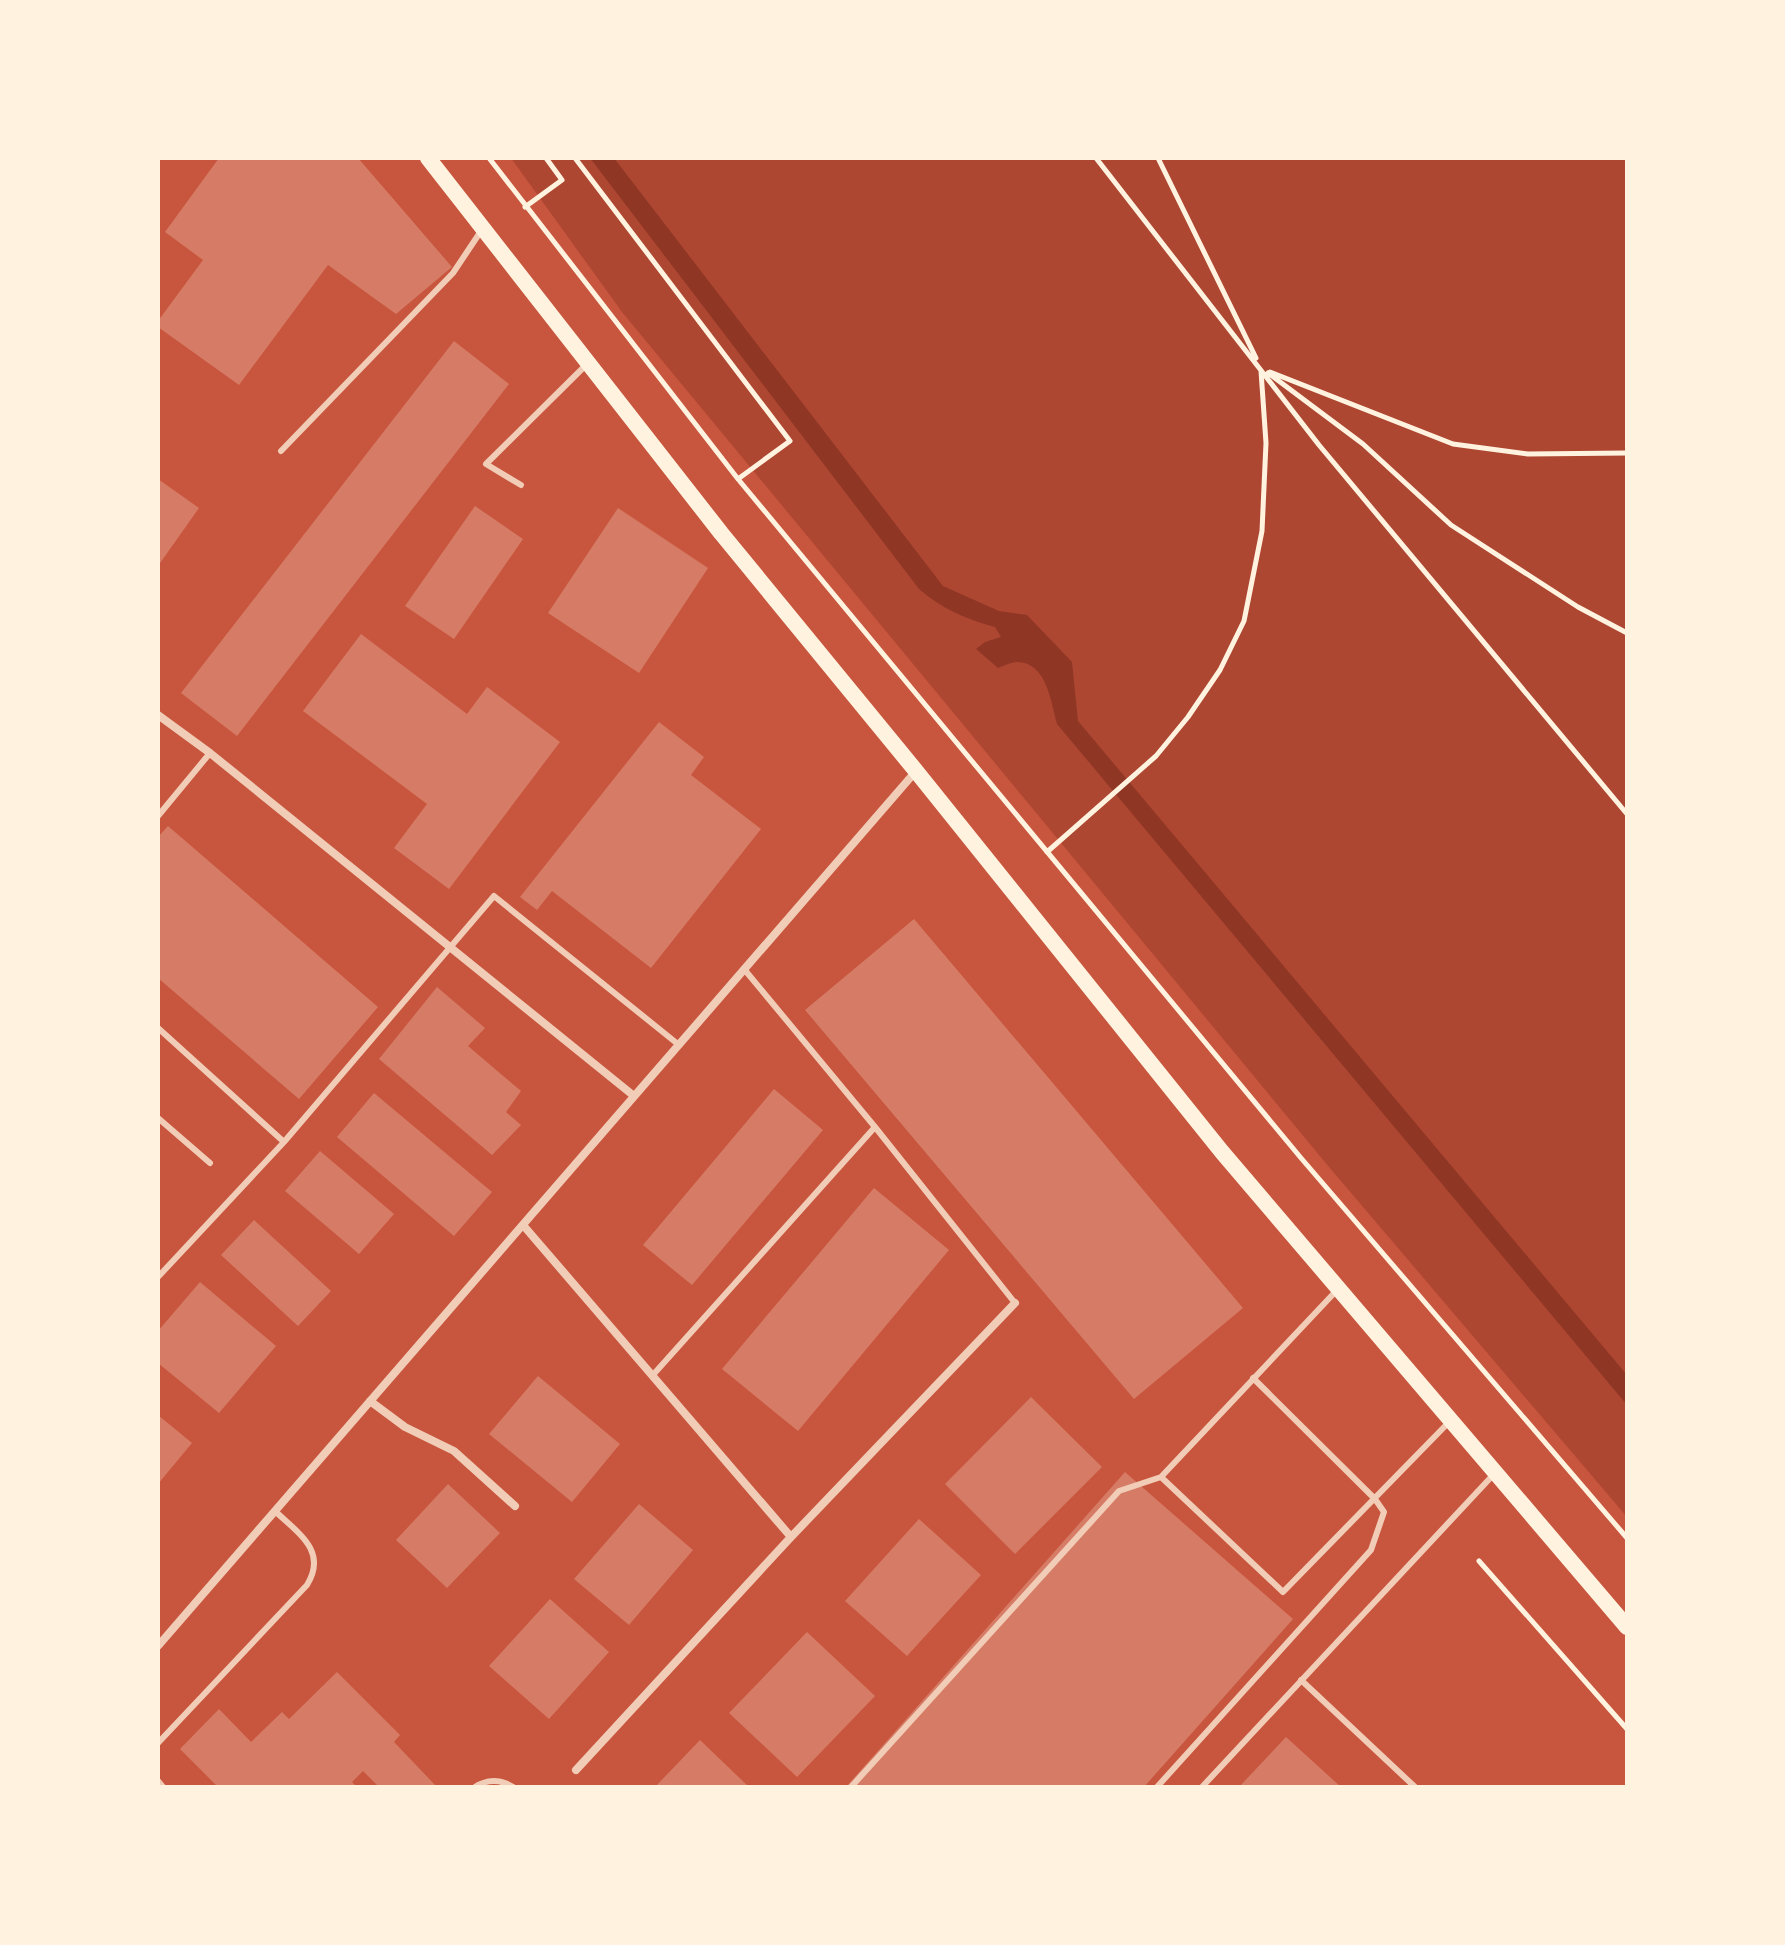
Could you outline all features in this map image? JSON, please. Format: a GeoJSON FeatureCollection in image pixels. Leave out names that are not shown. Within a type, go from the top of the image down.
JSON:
{"type":"FeatureCollection","features":[{"type":"Feature","properties":{"kind":"main road"},"geometry":{"type":"LineString","coordinates":[[428,158],[731,546],[1222,1152],[1627,1627]]}},
{"type":"Feature","properties":{"kind":"street"},"geometry":{"type":"LineString","coordinates":[[158,715],[210,753],[634,1096]]}},
{"type":"Feature","properties":{"kind":"street"},"geometry":{"type":"LineString","coordinates":[[158,1646],[916,771]]}},
{"type":"Feature","properties":{"kind":"street"},"geometry":{"type":"LineString","coordinates":[[523,1225],[791,1537]]}},
{"type":"Feature","properties":{"kind":"street"},"geometry":{"type":"LineString","coordinates":[[576,1770],[791,1537],[1015,1303]]}},
{"type":"Feature","properties":{"kind":"street"},"geometry":{"type":"LineString","coordinates":[[370,1401],[405,1427],[454,1451],[515,1506]]}},
{"type":"Feature","properties":{"kind":"lane"},"geometry":{"type":"LineString","coordinates":[[281,451],[453,273],[483,228]]}},
{"type":"Feature","properties":{"kind":"lane"},"geometry":{"type":"LineString","coordinates":[[521,485],[486,464],[588,363]]}},
{"type":"Feature","properties":{"kind":"lane"},"geometry":{"type":"LineString","coordinates":[[158,816],[210,753]]}},
{"type":"Feature","properties":{"kind":"lane"},"geometry":{"type":"LineString","coordinates":[[158,1277],[284,1142],[494,896],[679,1045]]}},
{"type":"Feature","properties":{"kind":"lane"},"geometry":{"type":"LineString","coordinates":[[744,969],[1015,1303]]}},
{"type":"Feature","properties":{"kind":"lane"},"geometry":{"type":"LineString","coordinates":[[158,1028],[284,1142]]}},
{"type":"Feature","properties":{"kind":"lane"},"geometry":{"type":"LineString","coordinates":[[158,1118],[210,1163]]}},
{"type":"Feature","properties":{"kind":"lane"},"geometry":{"type":"LineString","coordinates":[[652,1376],[875,1127]]}},
{"type":"Feature","properties":{"kind":"lane"},"geometry":{"type":"LineString","coordinates":[[851,1787],[1119,1491],[1161,1477],[1339,1288]]}},
{"type":"Feature","properties":{"kind":"lane"},"geometry":{"type":"LineString","coordinates":[[1157,1787],[1371,1550],[1384,1512],[1375,1499],[1253,1378]]}},
{"type":"Feature","properties":{"kind":"lane"},"geometry":{"type":"LineString","coordinates":[[1161,1477],[1283,1592],[1451,1420]]}},
{"type":"Feature","properties":{"kind":"lane"},"geometry":{"type":"LineString","coordinates":[[1202,1787],[1496,1471]]}},
{"type":"Feature","properties":{"kind":"lane"},"geometry":{"type":"LineString","coordinates":[[158,1743],[314,1575],[316,1563],[313,1551],[275,1511]]}},
{"type":"Feature","properties":{"kind":"lane"},"geometry":{"type":"LineString","coordinates":[[1301,1680],[1415,1787]]}},
{"type":"Feature","properties":{"kind":"lane"},"geometry":{"type":"LineString","coordinates":[[475,1787],[482,1782],[495,1780],[513,1787]]}},
{"type":"Feature","properties":{"kind":"lane"},"geometry":{"type":"LineString","coordinates":[[158,1781],[163,1787]]}},
{"type":"Feature","properties":{"kind":"path"},"geometry":{"type":"LineString","coordinates":[[489,158],[738,479],[1301,1158],[1627,1538]]}},
{"type":"Feature","properties":{"kind":"path"},"geometry":{"type":"LineString","coordinates":[[525,207],[562,180],[546,158]]}},
{"type":"Feature","properties":{"kind":"path"},"geometry":{"type":"LineString","coordinates":[[575,158],[790,441],[738,479]]}},
{"type":"Feature","properties":{"kind":"path"},"geometry":{"type":"LineString","coordinates":[[1096,158],[1319,445],[1627,814]]}},
{"type":"Feature","properties":{"kind":"path"},"geometry":{"type":"LineString","coordinates":[[1047,852],[1156,756],[1220,670],[1244,621],[1262,531],[1266,443],[1261,368],[1158,158]]}},
{"type":"Feature","properties":{"kind":"path"},"geometry":{"type":"LineString","coordinates":[[1261,368],[1453,444],[1528,454],[1627,453]]}},
{"type":"Feature","properties":{"kind":"path"},"geometry":{"type":"LineString","coordinates":[[1261,368],[1363,444],[1451,525],[1578,607],[1627,633]]}},
{"type":"Feature","properties":{"kind":"path"},"geometry":{"type":"LineString","coordinates":[[1479,1561],[1627,1729]]}},
{"type":"Feature","properties":{"kind":"shaded area"},"geometry":{"type":"Polygon","coordinates":[[[511,158],[1627,158],[1627,1517],[1329,1167],[622,312],[511,158]]]}},
{"type":"Feature","properties":{"kind":"shaded area"},"geometry":{"type":"Polygon","coordinates":[[[590,158],[614,158],[943,586],[999,611],[1027,615],[1072,662],[1078,721],[1627,1375],[1627,1405],[1057,724],[1046,685],[1035,669],[1017,662],[998,668],[976,649],[985,642],[1001,637],[995,627],[955,612],[919,589],[590,158]]]}},
{"type":"Feature","properties":{"kind":"building"},"geometry":{"type":"Polygon","coordinates":[[[219,158],[358,158],[452,267],[396,314],[328,265],[239,385],[158,327],[158,321],[203,260],[165,232],[219,158]]]}},
{"type":"Feature","properties":{"kind":"building"},"geometry":{"type":"Polygon","coordinates":[[[454,341],[509,384],[237,736],[181,693],[454,341]]]}},
{"type":"Feature","properties":{"kind":"building"},"geometry":{"type":"Polygon","coordinates":[[[158,479],[199,508],[158,566],[158,479]]]}},
{"type":"Feature","properties":{"kind":"building"},"geometry":{"type":"Polygon","coordinates":[[[475,506],[523,539],[454,639],[405,606],[475,506]]]}},
{"type":"Feature","properties":{"kind":"building"},"geometry":{"type":"Polygon","coordinates":[[[618,508],[708,568],[639,673],[548,613],[618,508]]]}},
{"type":"Feature","properties":{"kind":"building"},"geometry":{"type":"Polygon","coordinates":[[[361,634],[467,714],[487,687],[560,742],[449,889],[394,848],[427,804],[303,711],[361,634]]]}},
{"type":"Feature","properties":{"kind":"building"},"geometry":{"type":"Polygon","coordinates":[[[659,722],[704,757],[691,775],[761,829],[651,968],[552,891],[537,910],[520,897],[659,722]]]}},
{"type":"Feature","properties":{"kind":"building"},"geometry":{"type":"Polygon","coordinates":[[[168,826],[378,1007],[299,1099],[158,978],[158,837],[168,826]]]}},
{"type":"Feature","properties":{"kind":"building"},"geometry":{"type":"Polygon","coordinates":[[[914,919],[1243,1308],[1134,1399],[805,1010],[914,919]]]}},
{"type":"Feature","properties":{"kind":"building"},"geometry":{"type":"Polygon","coordinates":[[[437,987],[485,1028],[468,1046],[521,1091],[506,1112],[521,1125],[492,1155],[379,1059],[437,987]]]}},
{"type":"Feature","properties":{"kind":"building"},"geometry":{"type":"Polygon","coordinates":[[[774,1089],[823,1130],[692,1285],[643,1245],[774,1089]]]}},
{"type":"Feature","properties":{"kind":"building"},"geometry":{"type":"Polygon","coordinates":[[[374,1093],[492,1192],[454,1236],[337,1137],[374,1093]]]}},
{"type":"Feature","properties":{"kind":"building"},"geometry":{"type":"Polygon","coordinates":[[[320,1151],[394,1214],[359,1254],[285,1191],[320,1151]]]}},
{"type":"Feature","properties":{"kind":"building"},"geometry":{"type":"Polygon","coordinates":[[[874,1188],[949,1250],[798,1431],[722,1369],[874,1188]]]}},
{"type":"Feature","properties":{"kind":"building"},"geometry":{"type":"Polygon","coordinates":[[[254,1220],[331,1291],[298,1326],[221,1255],[254,1220]]]}},
{"type":"Feature","properties":{"kind":"building"},"geometry":{"type":"Polygon","coordinates":[[[200,1282],[276,1346],[219,1413],[158,1363],[158,1331],[200,1282]]]}},
{"type":"Feature","properties":{"kind":"building"},"geometry":{"type":"Polygon","coordinates":[[[538,1376],[620,1444],[572,1502],[489,1434],[538,1376]]]}},
{"type":"Feature","properties":{"kind":"building"},"geometry":{"type":"Polygon","coordinates":[[[1031,1397],[1102,1467],[1015,1554],[945,1484],[1031,1397]]]}},
{"type":"Feature","properties":{"kind":"building"},"geometry":{"type":"Polygon","coordinates":[[[158,1415],[192,1443],[158,1484],[158,1415]]]}},
{"type":"Feature","properties":{"kind":"building"},"geometry":{"type":"Polygon","coordinates":[[[1125,1472],[1293,1619],[1144,1787],[846,1787],[1125,1472]]]}},
{"type":"Feature","properties":{"kind":"building"},"geometry":{"type":"Polygon","coordinates":[[[448,1484],[500,1533],[447,1588],[396,1540],[448,1484]]]}},
{"type":"Feature","properties":{"kind":"building"},"geometry":{"type":"Polygon","coordinates":[[[639,1504],[693,1550],[629,1625],[574,1579],[639,1504]]]}},
{"type":"Feature","properties":{"kind":"building"},"geometry":{"type":"Polygon","coordinates":[[[919,1519],[981,1575],[907,1656],[845,1601],[919,1519]]]}},
{"type":"Feature","properties":{"kind":"building"},"geometry":{"type":"Polygon","coordinates":[[[550,1599],[609,1652],[549,1719],[489,1666],[550,1599]]]}},
{"type":"Feature","properties":{"kind":"building"},"geometry":{"type":"Polygon","coordinates":[[[807,1632],[875,1696],[797,1777],[729,1713],[807,1632]]]}},
{"type":"Feature","properties":{"kind":"building"},"geometry":{"type":"Polygon","coordinates":[[[337,1672],[400,1735],[394,1742],[437,1787],[379,1787],[363,1771],[352,1782],[357,1787],[218,1787],[180,1749],[219,1709],[251,1742],[282,1712],[289,1719],[337,1672]]]}},
{"type":"Feature","properties":{"kind":"building"},"geometry":{"type":"Polygon","coordinates":[[[1286,1737],[1341,1787],[1239,1787],[1286,1737]]]}},
{"type":"Feature","properties":{"kind":"building"},"geometry":{"type":"Polygon","coordinates":[[[700,1740],[749,1787],[655,1787],[700,1740]]]}}]}
